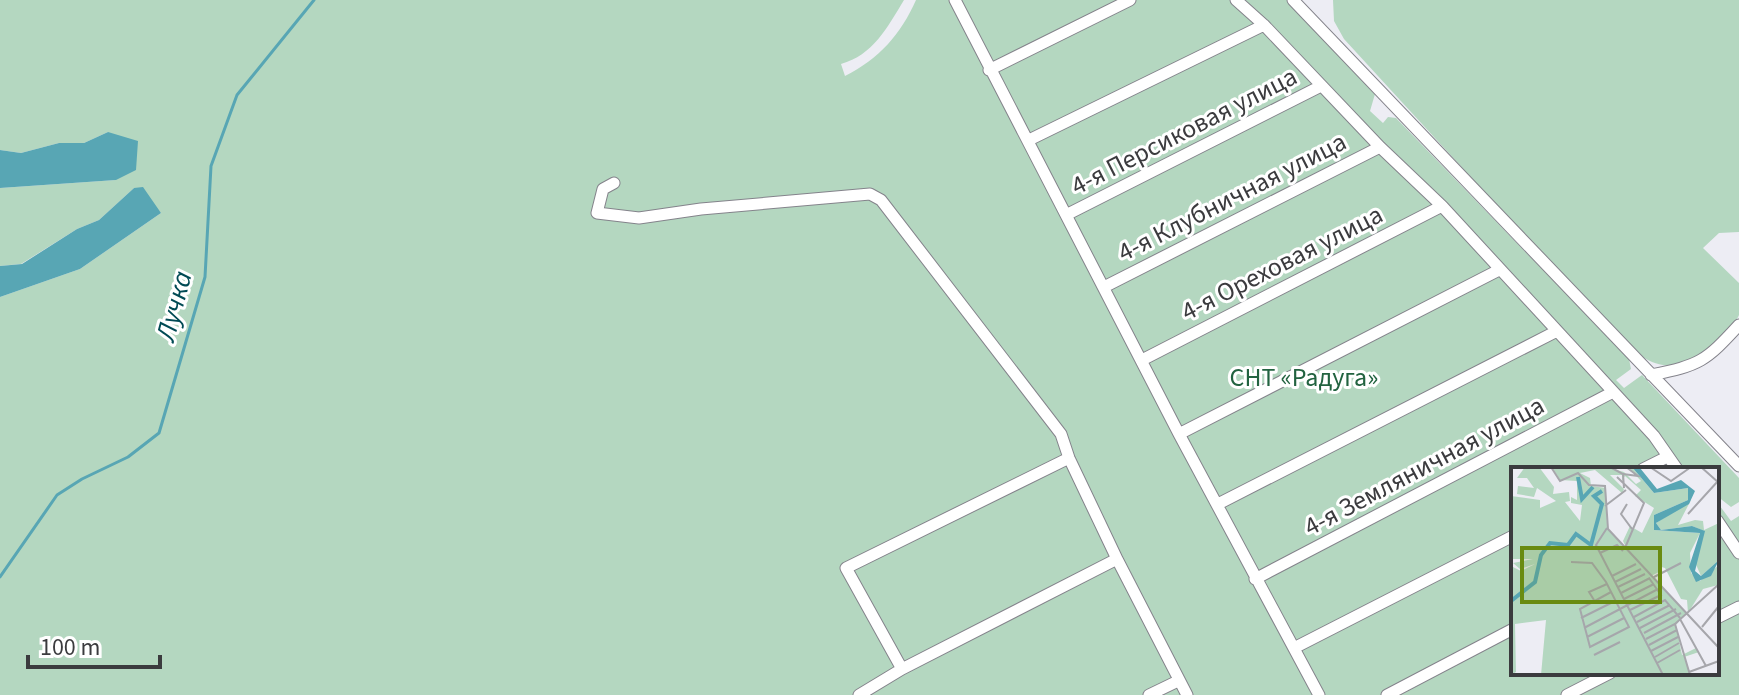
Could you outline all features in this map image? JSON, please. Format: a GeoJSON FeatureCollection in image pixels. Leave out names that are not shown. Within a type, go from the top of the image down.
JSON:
{"type":"FeatureCollection","features":[{"type":"Feature","properties":{"kind":"street"},"geometry":{"type":"LineString","coordinates":[[955,0],[1179,434],[1319,695]]}},
{"type":"Feature","properties":{"kind":"street"},"geometry":{"type":"LineString","coordinates":[[989,70],[1130,0]]}},
{"type":"Feature","properties":{"kind":"street"},"geometry":{"type":"LineString","coordinates":[[1236,0],[1442,206],[1654,436],[1675,467]]}},
{"type":"Feature","properties":{"kind":"street"},"geometry":{"type":"LineString","coordinates":[[1300,3],[1739,466]]}},
{"type":"Feature","properties":{"kind":"street"},"geometry":{"type":"LineString","coordinates":[[1029,140],[1264,25]]}},
{"type":"Feature","properties":{"kind":"street","name":"4-я Персиковая улица"},"geometry":{"type":"LineString","coordinates":[[1066,215],[1321,86]]}},
{"type":"Feature","properties":{"kind":"street","name":"4-я Клубничная улица"},"geometry":{"type":"LineString","coordinates":[[1104,287],[1380,147]]}},
{"type":"Feature","properties":{"kind":"street"},"geometry":{"type":"LineString","coordinates":[[614,183],[603,189],[597,213],[639,218],[701,209],[870,194],[881,200],[1061,434],[1069,458],[1117,559],[1187,695]]}},
{"type":"Feature","properties":{"kind":"street","name":"4-я Ореховая улица"},"geometry":{"type":"LineString","coordinates":[[1142,360],[1442,206]]}},
{"type":"Feature","properties":{"kind":"street"},"geometry":{"type":"LineString","coordinates":[[1179,434],[1499,270]]}},
{"type":"Feature","properties":{"kind":"street"},"geometry":{"type":"LineString","coordinates":[[1651,375],[1697,364],[1739,325]]}},
{"type":"Feature","properties":{"kind":"street"},"geometry":{"type":"LineString","coordinates":[[1218,504],[1557,331]]}},
{"type":"Feature","properties":{"kind":"street","name":"4-я Земляничная улица"},"geometry":{"type":"LineString","coordinates":[[1255,579],[1613,392]]}},
{"type":"Feature","properties":{"kind":"street"},"geometry":{"type":"LineString","coordinates":[[1647,467],[1667,457]]}},
{"type":"Feature","properties":{"kind":"street"},"geometry":{"type":"LineString","coordinates":[[902,669],[846,568],[1069,458]]}},
{"type":"Feature","properties":{"kind":"street"},"geometry":{"type":"LineString","coordinates":[[1719,523],[1739,553]]}},
{"type":"Feature","properties":{"kind":"street"},"geometry":{"type":"LineString","coordinates":[[1294,648],[1511,537]]}},
{"type":"Feature","properties":{"kind":"street"},"geometry":{"type":"LineString","coordinates":[[859,695],[902,669],[1117,559]]}},
{"type":"Feature","properties":{"kind":"street"},"geometry":{"type":"LineString","coordinates":[[1719,617],[1739,607]]}},
{"type":"Feature","properties":{"kind":"street"},"geometry":{"type":"LineString","coordinates":[[1387,695],[1511,630]]}},
{"type":"Feature","properties":{"kind":"street"},"geometry":{"type":"LineString","coordinates":[[1567,695],[1606,675]]}},
{"type":"Feature","properties":{"kind":"street"},"geometry":{"type":"LineString","coordinates":[[1149,695],[1178,681]]}},
{"type":"Feature","properties":{"kind":"green space","name":"СНТ «Радуга»"},"geometry":{"type":"Polygon","coordinates":[[[0,0],[904,0],[871,47],[841,64],[845,76],[868,62],[888,44],[916,0],[1287,0],[1375,94],[1370,111],[1383,123],[1388,117],[1396,118],[1629,359],[1631,369],[1616,380],[1624,388],[1642,375],[1739,478],[1739,502],[1731,507],[1719,498],[1719,467],[1511,467],[1511,675],[1719,675],[1719,505],[1731,521],[1739,516],[1739,695],[0,695],[0,297],[80,269],[161,213],[134,188],[99,220],[77,229],[21,264],[0,266],[0,188],[116,180],[108,132],[84,143],[59,143],[21,153],[0,150],[0,0]]]}},
{"type":"Feature","properties":{"kind":"green space"},"geometry":{"type":"Polygon","coordinates":[[[1333,0],[1739,0],[1739,232],[1719,233],[1703,248],[1739,283],[1737,319],[1709,349],[1688,362],[1666,365],[1641,356],[1344,39],[1334,21],[1333,0]]]}},
{"type":"Feature","properties":{"kind":"water"},"geometry":{"type":"Polygon","coordinates":[[[108,132],[138,141],[136,170],[116,180],[0,188],[0,150],[21,153],[59,143],[84,143],[108,132]]]}},
{"type":"Feature","properties":{"kind":"water"},"geometry":{"type":"Polygon","coordinates":[[[143,187],[161,213],[80,269],[0,297],[0,266],[22,264],[77,229],[99,220],[134,188],[143,187]]]}},
{"type":"Feature","properties":{"kind":"waterway","name":"Лучка"},"geometry":{"type":"LineString","coordinates":[[0,577],[57,495],[128,457],[159,433],[205,277],[211,166],[237,95],[314,0]]}}]}
